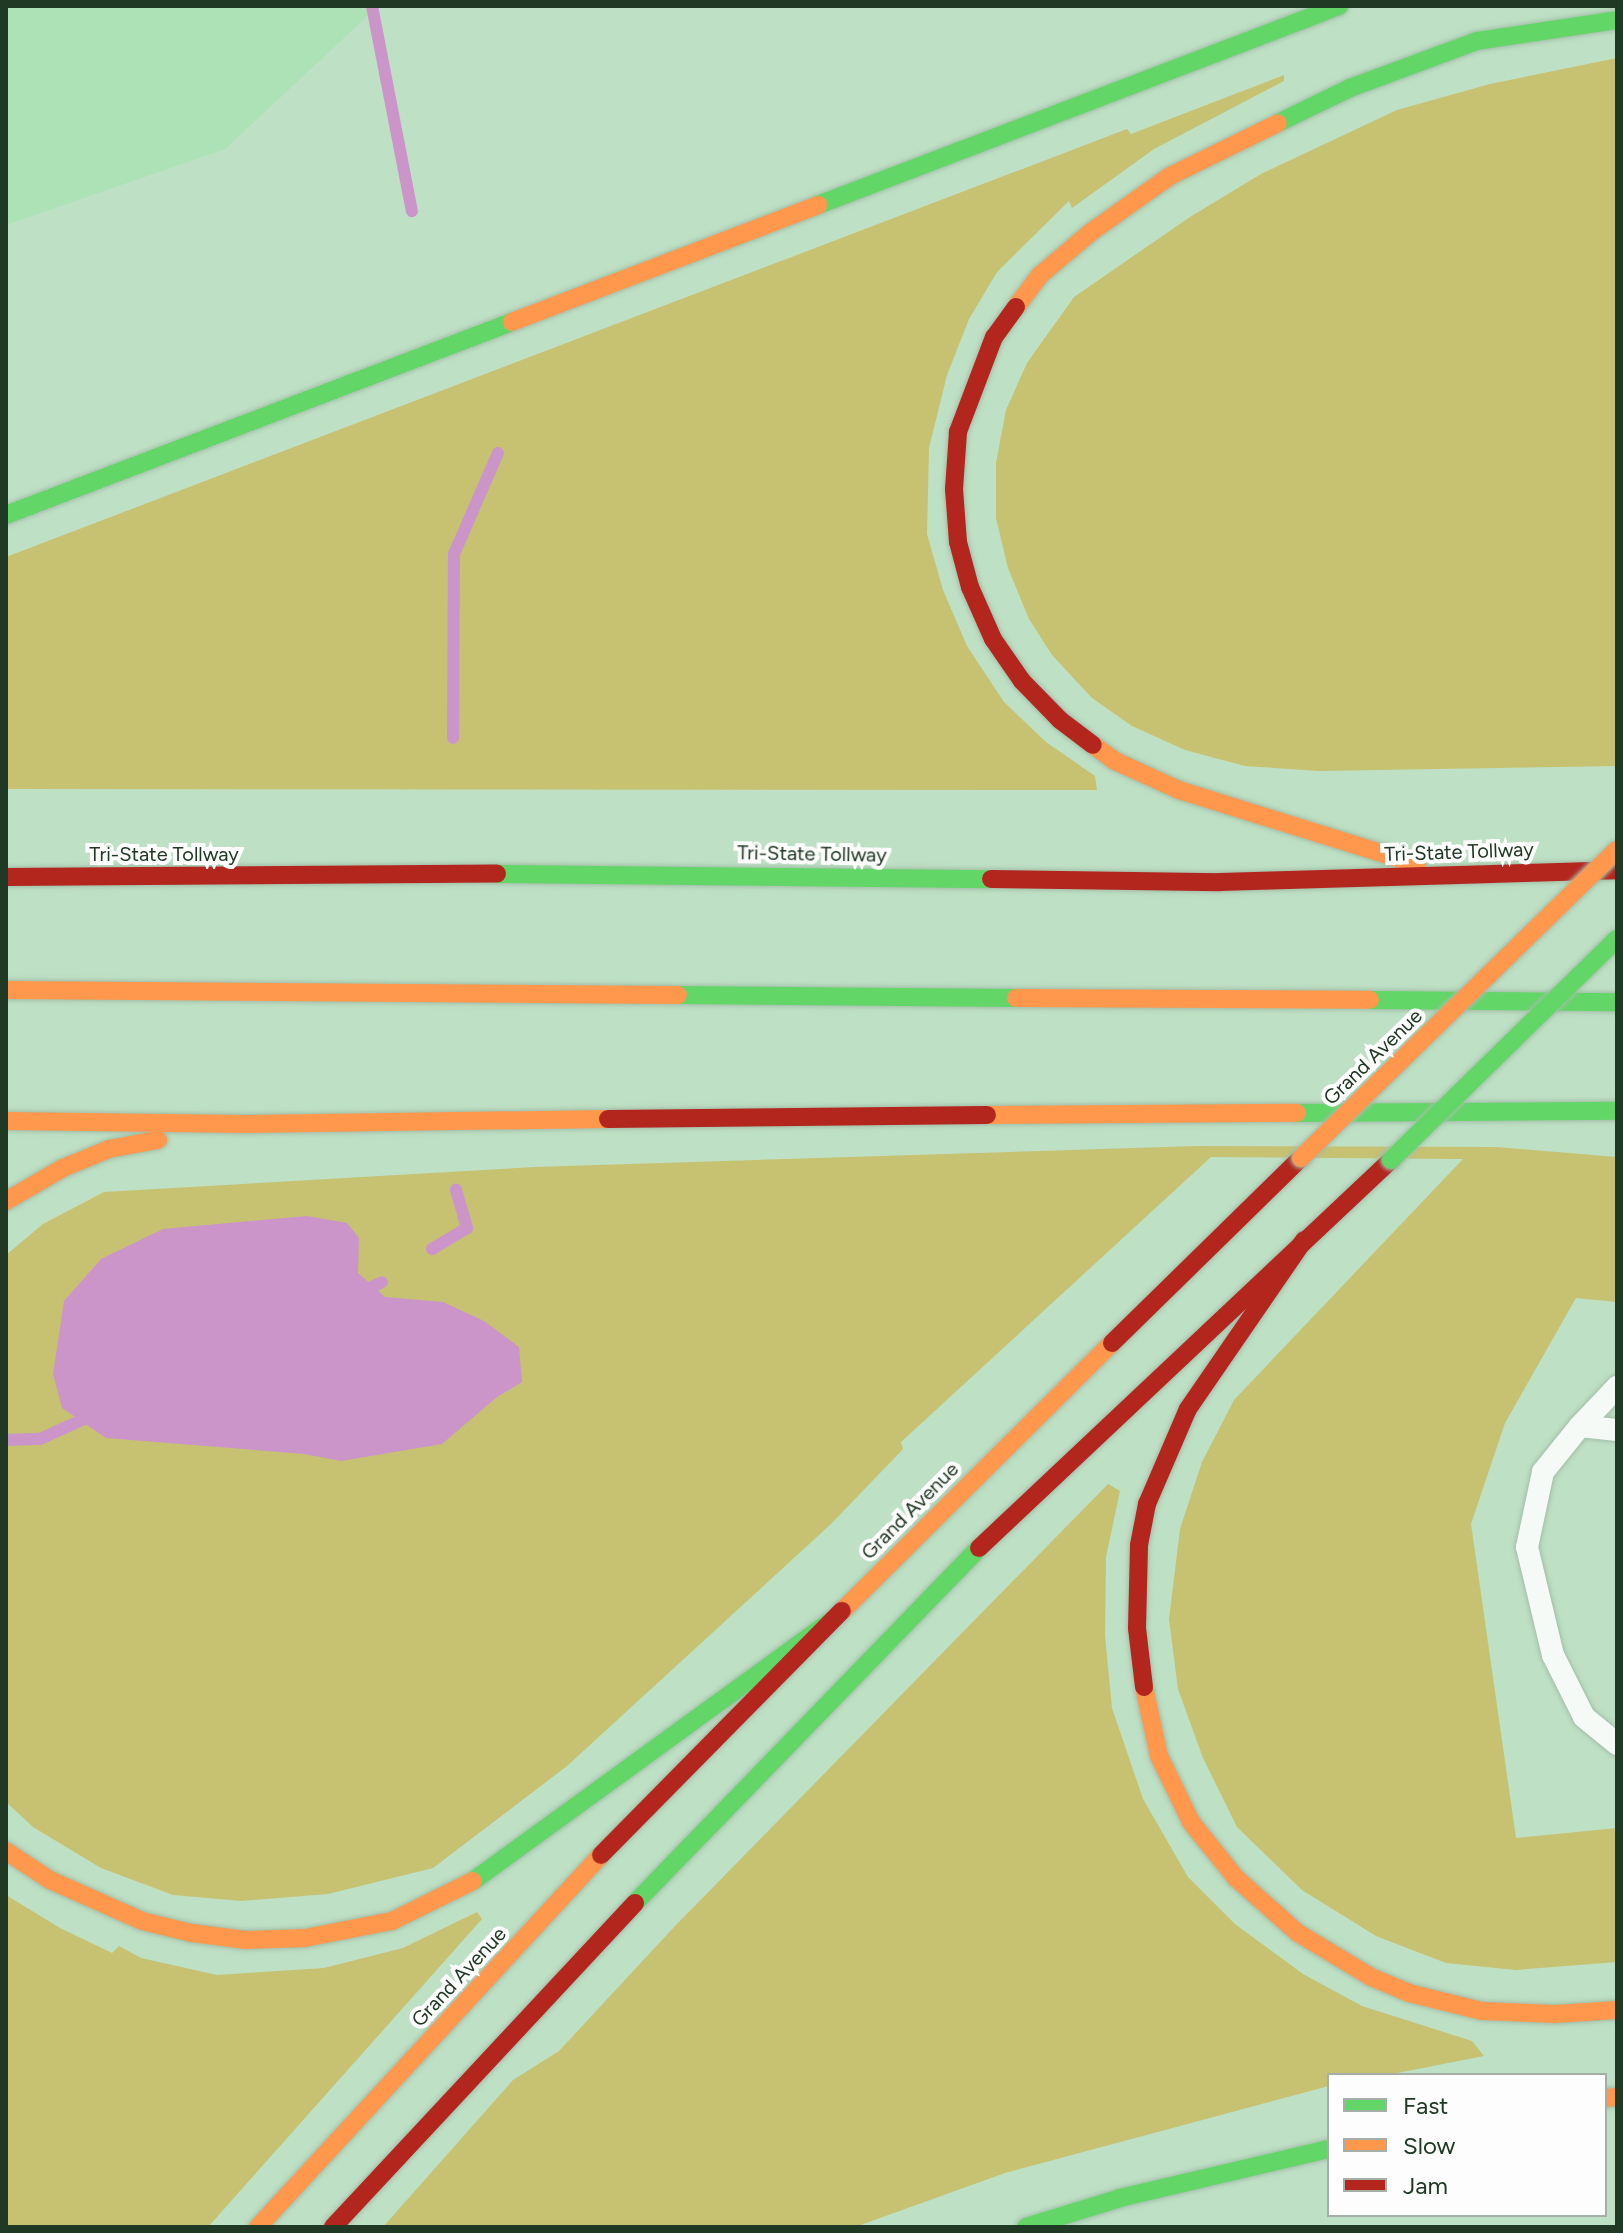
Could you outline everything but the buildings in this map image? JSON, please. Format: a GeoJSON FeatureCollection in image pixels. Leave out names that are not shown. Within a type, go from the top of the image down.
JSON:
{"type":"FeatureCollection","features":[{"type":"Feature","properties":{"kind":"main road"},"geometry":{"type":"LineString","coordinates":[[6,515],[1339,6]]}},
{"type":"Feature","properties":{"kind":"main road"},"geometry":{"type":"LineString","coordinates":[[1450,874],[1179,790],[1115,761],[1060,720],[1022,681],[993,639],[970,587],[958,542],[954,489],[958,432],[974,382],[994,337],[1039,276],[1091,232],[1170,176],[1350,88],[1477,41],[1617,20]]}},
{"type":"Feature","properties":{"kind":"main road","name":"Grand Avenue"},"geometry":{"type":"LineString","coordinates":[[258,2227],[625,1829],[1301,1158],[1617,850]]}},
{"type":"Feature","properties":{"kind":"main road","name":"Tri-State Tollway"},"geometry":{"type":"LineString","coordinates":[[6,877],[592,874],[1220,882],[1617,870]]}},
{"type":"Feature","properties":{"kind":"main road"},"geometry":{"type":"LineString","coordinates":[[333,2227],[617,1922],[995,1531],[1391,1160],[1617,939]]}},
{"type":"Feature","properties":{"kind":"main road"},"geometry":{"type":"LineString","coordinates":[[6,990],[576,992],[1265,1002],[1617,1002]]}},
{"type":"Feature","properties":{"kind":"main road"},"geometry":{"type":"LineString","coordinates":[[6,1121],[247,1124],[927,1115],[1617,1111]]}},
{"type":"Feature","properties":{"kind":"main road"},"geometry":{"type":"LineString","coordinates":[[6,1201],[63,1168],[109,1149],[247,1124]]}},
{"type":"Feature","properties":{"kind":"main road"},"geometry":{"type":"LineString","coordinates":[[1304,1240],[1188,1409],[1147,1504],[1139,1545],[1137,1628],[1145,1705],[1159,1756],[1191,1822],[1236,1878],[1298,1933],[1371,1977],[1409,1993],[1482,2011],[1555,2014],[1617,2010]]}},
{"type":"Feature","properties":{"kind":"main road"},"geometry":{"type":"LineString","coordinates":[[6,1851],[50,1880],[99,1903],[142,1921],[192,1933],[246,1940],[305,1938],[392,1921],[463,1889],[835,1618]]}},
{"type":"Feature","properties":{"kind":"main road"},"geometry":{"type":"LineString","coordinates":[[1026,2227],[1120,2198],[1327,2149]]}},
{"type":"Feature","properties":{"kind":"lane"},"geometry":{"type":"LineString","coordinates":[[1617,1387],[1543,1472],[1527,1547],[1553,1655],[1584,1717],[1617,1744]]}},
{"type":"Feature","properties":{"kind":"lane"},"geometry":{"type":"LineString","coordinates":[[1580,1426],[1617,1430]]}},
{"type":"Feature","properties":{"kind":"shaded area"},"geometry":{"type":"Polygon","coordinates":[[[6,6],[378,6],[225,149],[6,225],[6,6]]]}},
{"type":"Feature","properties":{"kind":"shaded area"},"geometry":{"type":"Polygon","coordinates":[[[1617,58],[1617,766],[1319,771],[1245,766],[1185,750],[1132,726],[1092,698],[1052,655],[1029,619],[1008,568],[996,518],[996,463],[1006,410],[1027,363],[1074,297],[1190,217],[1261,174],[1397,110],[1490,84],[1617,58]]]}},
{"type":"Feature","properties":{"kind":"shaded area"},"geometry":{"type":"Polygon","coordinates":[[[1284,75],[1284,81],[1154,149],[1072,208],[1069,201],[997,272],[969,319],[947,375],[929,448],[927,534],[943,590],[967,646],[1004,702],[1046,742],[1095,776],[1097,790],[6,789],[6,557],[1127,129],[1131,134],[1284,75]]]}},
{"type":"Feature","properties":{"kind":"shaded area"},"geometry":{"type":"Polygon","coordinates":[[[1196,1146],[1497,1147],[1617,1157],[1617,1302],[1576,1298],[1505,1423],[1471,1524],[1516,1838],[1617,1828],[1617,1962],[1516,1970],[1446,1963],[1376,1936],[1302,1890],[1237,1827],[1203,1758],[1178,1689],[1169,1619],[1180,1529],[1202,1462],[1234,1400],[1463,1159],[1211,1157],[901,1442],[903,1449],[831,1524],[567,1766],[433,1868],[328,1894],[242,1901],[173,1895],[101,1868],[33,1827],[6,1802],[6,1255],[43,1224],[104,1192],[535,1167],[1196,1146]]]}},
{"type":"Feature","properties":{"kind":"shaded area"},"geometry":{"type":"Polygon","coordinates":[[[307,1216],[347,1223],[359,1238],[358,1273],[385,1297],[443,1302],[484,1321],[519,1347],[522,1382],[497,1397],[442,1444],[341,1461],[304,1454],[106,1438],[62,1408],[53,1374],[64,1301],[101,1259],[163,1229],[307,1216]]]}},
{"type":"Feature","properties":{"kind":"shaded area"},"geometry":{"type":"Polygon","coordinates":[[[1108,1484],[1120,1491],[1106,1557],[1105,1636],[1112,1708],[1143,1799],[1188,1877],[1235,1924],[1303,1974],[1362,2006],[1472,2041],[1484,2056],[1397,2073],[1327,2073],[1327,2087],[1005,2173],[855,2227],[383,2227],[513,2080],[559,2051],[675,1926],[1108,1484]]]}},
{"type":"Feature","properties":{"kind":"shaded area"},"geometry":{"type":"Polygon","coordinates":[[[6,1895],[60,1928],[112,1953],[119,1946],[141,1958],[217,1975],[324,1968],[403,1948],[477,1912],[482,1919],[208,2227],[6,2227],[6,1895]]]}},
{"type":"Feature","properties":{"kind":"waterway"},"geometry":{"type":"LineString","coordinates":[[372,6],[412,211]]}},
{"type":"Feature","properties":{"kind":"waterway"},"geometry":{"type":"LineString","coordinates":[[453,738],[454,554],[498,453]]}},
{"type":"Feature","properties":{"kind":"waterway"},"geometry":{"type":"LineString","coordinates":[[432,1249],[467,1228],[456,1190]]}},
{"type":"Feature","properties":{"kind":"waterway"},"geometry":{"type":"LineString","coordinates":[[361,1292],[382,1282]]}},
{"type":"Feature","properties":{"kind":"waterway"},"geometry":{"type":"LineString","coordinates":[[6,1440],[40,1439],[93,1415]]}},
{"type":"Feature","properties":{"kind":"traffic: fast"},"geometry":{"type":"LineString","coordinates":[[818,205],[1339,6]]}},
{"type":"Feature","properties":{"kind":"traffic: fast"},"geometry":{"type":"LineString","coordinates":[[1278,123],[1350,88],[1477,41],[1617,20]]}},
{"type":"Feature","properties":{"kind":"traffic: fast"},"geometry":{"type":"LineString","coordinates":[[6,515],[512,322]]}},
{"type":"Feature","properties":{"kind":"traffic: fast"},"geometry":{"type":"LineString","coordinates":[[497,874],[991,879]]}},
{"type":"Feature","properties":{"kind":"traffic: fast"},"geometry":{"type":"LineString","coordinates":[[1391,1160],[1617,939]]}},
{"type":"Feature","properties":{"kind":"traffic: fast"},"geometry":{"type":"LineString","coordinates":[[678,995],[1016,998]]}},
{"type":"Feature","properties":{"kind":"traffic: fast"},"geometry":{"type":"LineString","coordinates":[[1370,1000],[1617,1002]]}},
{"type":"Feature","properties":{"kind":"traffic: fast"},"geometry":{"type":"LineString","coordinates":[[1297,1113],[1617,1111]]}},
{"type":"Feature","properties":{"kind":"traffic: fast"},"geometry":{"type":"LineString","coordinates":[[635,1903],[979,1548]]}},
{"type":"Feature","properties":{"kind":"traffic: fast"},"geometry":{"type":"LineString","coordinates":[[473,1881],[835,1618]]}},
{"type":"Feature","properties":{"kind":"traffic: fast"},"geometry":{"type":"LineString","coordinates":[[1026,2227],[1120,2198],[1327,2149]]}},
{"type":"Feature","properties":{"kind":"traffic: slow"},"geometry":{"type":"LineString","coordinates":[[1016,307],[1039,276],[1091,232],[1170,176],[1278,123]]}},
{"type":"Feature","properties":{"kind":"traffic: slow"},"geometry":{"type":"LineString","coordinates":[[512,322],[818,205]]}},
{"type":"Feature","properties":{"kind":"traffic: slow"},"geometry":{"type":"LineString","coordinates":[[1093,745],[1115,761],[1179,790],[1417,864]]}},
{"type":"Feature","properties":{"kind":"traffic: slow"},"geometry":{"type":"LineString","coordinates":[[1301,1158],[1617,850]]}},
{"type":"Feature","properties":{"kind":"traffic: slow"},"geometry":{"type":"LineString","coordinates":[[6,990],[678,995]]}},
{"type":"Feature","properties":{"kind":"traffic: slow"},"geometry":{"type":"LineString","coordinates":[[1016,998],[1370,1000]]}},
{"type":"Feature","properties":{"kind":"traffic: slow"},"geometry":{"type":"LineString","coordinates":[[987,1115],[1297,1113]]}},
{"type":"Feature","properties":{"kind":"traffic: slow"},"geometry":{"type":"LineString","coordinates":[[6,1121],[247,1124],[608,1119]]}},
{"type":"Feature","properties":{"kind":"traffic: slow"},"geometry":{"type":"LineString","coordinates":[[6,1201],[63,1168],[109,1149],[158,1140]]}},
{"type":"Feature","properties":{"kind":"traffic: slow"},"geometry":{"type":"LineString","coordinates":[[842,1611],[1112,1343]]}},
{"type":"Feature","properties":{"kind":"traffic: slow"},"geometry":{"type":"LineString","coordinates":[[1144,1687],[1159,1756],[1191,1822],[1236,1878],[1298,1933],[1371,1977],[1409,1993],[1482,2011],[1555,2014],[1617,2010]]}},
{"type":"Feature","properties":{"kind":"traffic: slow"},"geometry":{"type":"LineString","coordinates":[[6,1851],[50,1880],[142,1921],[192,1933],[246,1940],[305,1938],[392,1921],[473,1881]]}},
{"type":"Feature","properties":{"kind":"traffic: slow"},"geometry":{"type":"LineString","coordinates":[[258,2227],[601,1855]]}},
{"type":"Feature","properties":{"kind":"traffic: slow"},"geometry":{"type":"LineString","coordinates":[[1607,2098],[1617,2097]]}},
{"type":"Feature","properties":{"kind":"traffic: jam"},"geometry":{"type":"LineString","coordinates":[[1016,307],[994,337],[958,432],[954,489],[958,542],[970,587],[993,639],[1022,681],[1060,720],[1093,745]]}},
{"type":"Feature","properties":{"kind":"traffic: jam"},"geometry":{"type":"LineString","coordinates":[[991,879],[1220,882],[1617,870]]}},
{"type":"Feature","properties":{"kind":"traffic: jam"},"geometry":{"type":"LineString","coordinates":[[6,877],[497,874]]}},
{"type":"Feature","properties":{"kind":"traffic: jam"},"geometry":{"type":"LineString","coordinates":[[608,1119],[987,1115]]}},
{"type":"Feature","properties":{"kind":"traffic: jam"},"geometry":{"type":"LineString","coordinates":[[1112,1343],[1301,1158]]}},
{"type":"Feature","properties":{"kind":"traffic: jam"},"geometry":{"type":"LineString","coordinates":[[979,1548],[1391,1160]]}},
{"type":"Feature","properties":{"kind":"traffic: jam"},"geometry":{"type":"LineString","coordinates":[[1144,1687],[1137,1628],[1139,1545],[1147,1504],[1188,1409],[1304,1240]]}},
{"type":"Feature","properties":{"kind":"traffic: jam"},"geometry":{"type":"LineString","coordinates":[[601,1855],[842,1611]]}},
{"type":"Feature","properties":{"kind":"traffic: jam"},"geometry":{"type":"LineString","coordinates":[[333,2227],[635,1903]]}}]}
